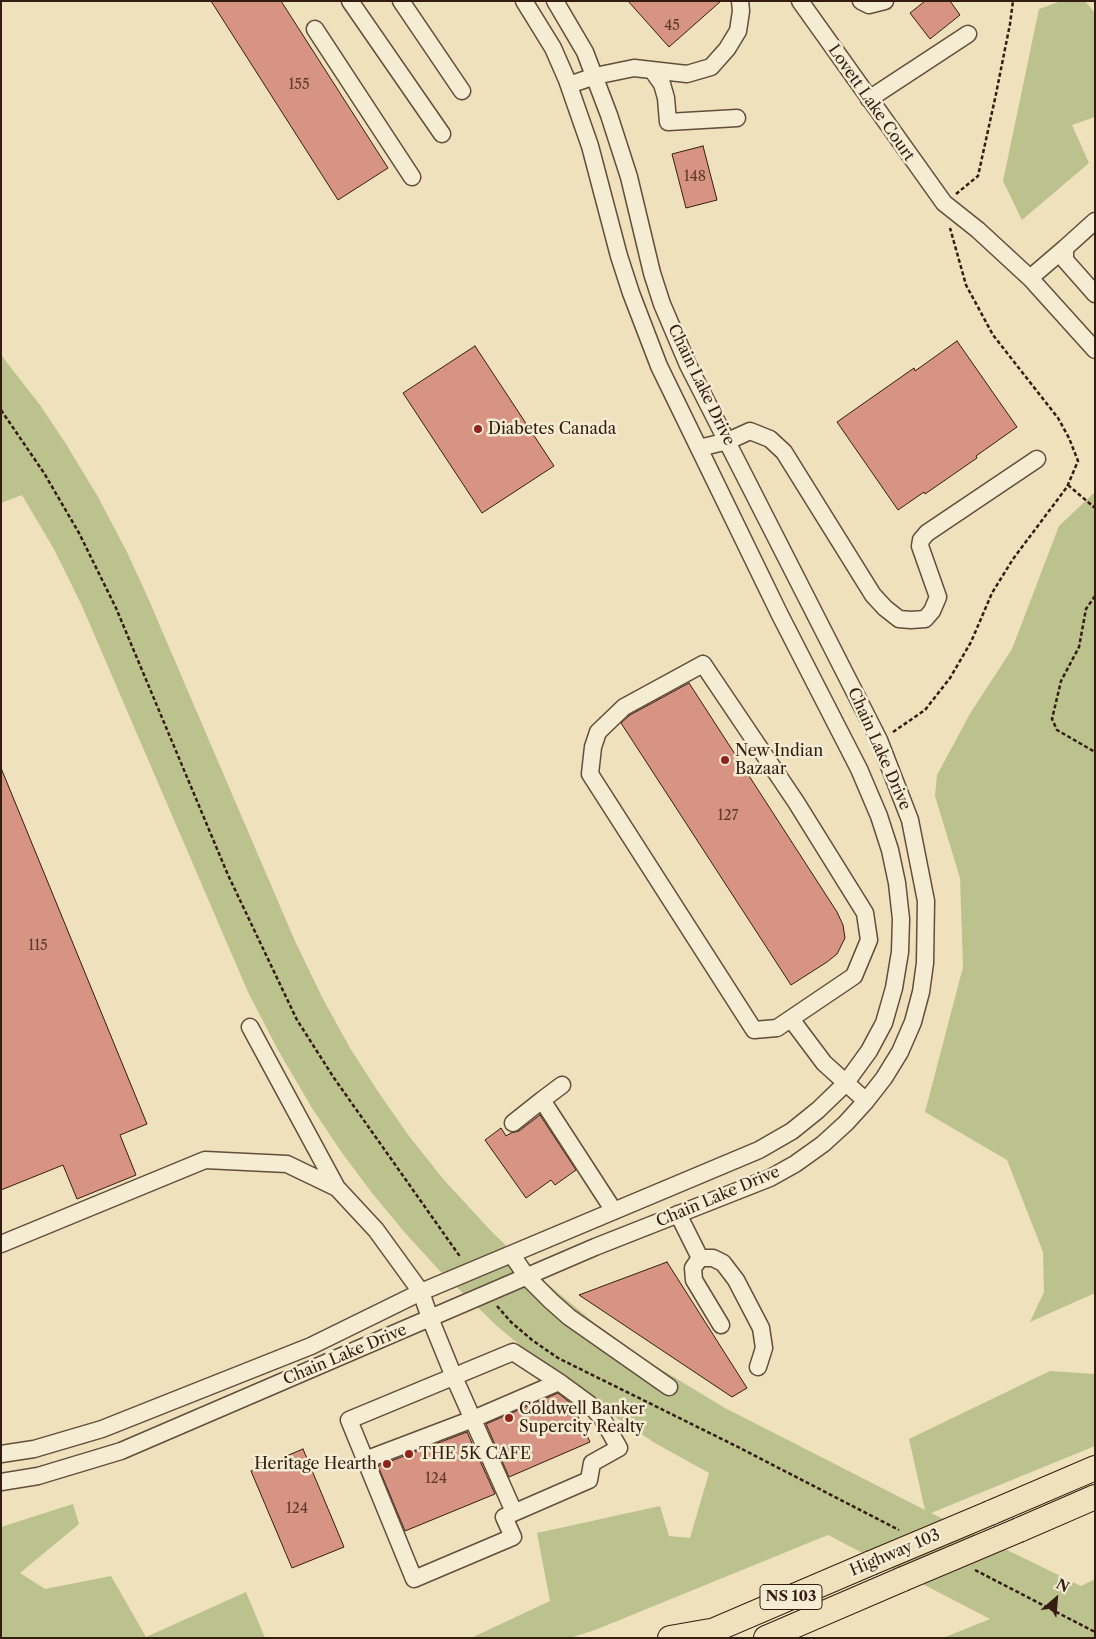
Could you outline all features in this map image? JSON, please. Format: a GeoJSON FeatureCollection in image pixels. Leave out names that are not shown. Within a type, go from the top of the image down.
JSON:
{"type":"FeatureCollection","features":[{"type":"Feature","properties":{"kind":"highway","name":"Highway 103"},"geometry":{"type":"LineString","coordinates":[[670,1638],[704,1634],[1095,1468]]}},
{"type":"Feature","properties":{"kind":"highway","name":"Highway 103"},"geometry":{"type":"LineString","coordinates":[[766,1638],[1095,1498]]}},
{"type":"Feature","properties":{"kind":"street"},"geometry":{"type":"LineString","coordinates":[[350,1],[442,134]]}},
{"type":"Feature","properties":{"kind":"street"},"geometry":{"type":"LineString","coordinates":[[402,1],[462,91]]}},
{"type":"Feature","properties":{"kind":"street","name":"Chain Lake Drive"},"geometry":{"type":"LineString","coordinates":[[1,1454],[34,1449],[102,1429],[311,1346],[421,1292],[760,1150],[792,1131],[818,1110],[845,1084],[869,1051],[884,1023],[894,988],[900,952],[901,919],[897,883],[890,850],[879,816],[865,782],[780,615],[659,366],[631,294],[590,146],[569,85],[553,48],[524,1]]}},
{"type":"Feature","properties":{"kind":"street","name":"Chain Lake Drive"},"geometry":{"type":"LineString","coordinates":[[1,1482],[38,1476],[121,1451],[595,1247],[770,1178],[795,1164],[823,1144],[846,1123],[884,1078],[900,1052],[913,1022],[921,992],[925,963],[926,901],[910,820],[879,740],[688,365],[662,304],[629,177],[595,76],[585,52],[555,1]]}},
{"type":"Feature","properties":{"kind":"street"},"geometry":{"type":"LineString","coordinates":[[569,85],[595,76],[634,68],[687,74],[711,67],[726,49],[738,30],[741,11],[740,1]]}},
{"type":"Feature","properties":{"kind":"street","name":"Lovett Lake Court"},"geometry":{"type":"LineString","coordinates":[[800,1],[944,203],[978,230],[1030,278],[1095,350]]}},
{"type":"Feature","properties":{"kind":"street"},"geometry":{"type":"LineString","coordinates":[[861,1],[869,5],[883,2]]}},
{"type":"Feature","properties":{"kind":"street"},"geometry":{"type":"LineString","coordinates":[[315,29],[412,177]]}},
{"type":"Feature","properties":{"kind":"street"},"geometry":{"type":"LineString","coordinates":[[869,99],[968,34]]}},
{"type":"Feature","properties":{"kind":"street"},"geometry":{"type":"LineString","coordinates":[[652,70],[662,84],[666,98],[668,122],[737,118]]}},
{"type":"Feature","properties":{"kind":"street"},"geometry":{"type":"LineString","coordinates":[[1030,278],[1095,221]]}},
{"type":"Feature","properties":{"kind":"street"},"geometry":{"type":"LineString","coordinates":[[1065,248],[1065,260],[1095,294]]}},
{"type":"Feature","properties":{"kind":"street"},"geometry":{"type":"LineString","coordinates":[[699,448],[728,441],[750,431],[770,439],[784,452],[873,595],[885,608],[899,618],[911,620],[925,619],[932,612],[938,597],[920,546],[921,540],[927,533],[1037,459]]}},
{"type":"Feature","properties":{"kind":"street"},"geometry":{"type":"LineString","coordinates":[[703,664],[796,802],[865,914],[869,940],[854,976],[791,1019],[777,1028],[754,1030],[590,774],[593,746],[598,732],[604,726],[624,707],[703,664]]}},
{"type":"Feature","properties":{"kind":"street"},"geometry":{"type":"LineString","coordinates":[[791,1019],[824,1063],[866,1101]]}},
{"type":"Feature","properties":{"kind":"street"},"geometry":{"type":"LineString","coordinates":[[250,1027],[337,1188],[376,1230],[421,1292],[454,1376],[514,1512]]}},
{"type":"Feature","properties":{"kind":"street"},"geometry":{"type":"LineString","coordinates":[[513,1124],[562,1085]]}},
{"type":"Feature","properties":{"kind":"street"},"geometry":{"type":"LineString","coordinates":[[542,1100],[614,1211]]}},
{"type":"Feature","properties":{"kind":"street"},"geometry":{"type":"LineString","coordinates":[[1,1244],[205,1160],[287,1164],[337,1188]]}},
{"type":"Feature","properties":{"kind":"street"},"geometry":{"type":"LineString","coordinates":[[678,1214],[700,1258]]}},
{"type":"Feature","properties":{"kind":"street"},"geometry":{"type":"LineString","coordinates":[[582,1224],[595,1247]]}},
{"type":"Feature","properties":{"kind":"street"},"geometry":{"type":"LineString","coordinates":[[512,1255],[527,1277],[551,1301],[569,1316],[669,1387]]}},
{"type":"Feature","properties":{"kind":"street"},"geometry":{"type":"LineString","coordinates":[[700,1258],[694,1268],[694,1280],[721,1325]]}},
{"type":"Feature","properties":{"kind":"street"},"geometry":{"type":"LineString","coordinates":[[700,1258],[713,1258],[723,1263],[736,1280],[760,1328],[764,1348],[758,1366]]}},
{"type":"Feature","properties":{"kind":"street"},"geometry":{"type":"LineString","coordinates":[[513,1352],[559,1382],[589,1404],[602,1418],[619,1448],[592,1463],[589,1480],[504,1517],[513,1537],[414,1579],[349,1420],[513,1352]]}},
{"type":"Feature","properties":{"kind":"street"},"geometry":{"type":"LineString","coordinates":[[365,1460],[474,1419],[559,1382]]}},
{"type":"Feature","properties":{"kind":"path"},"geometry":{"type":"LineString","coordinates":[[944,203],[978,176],[1013,1]]}},
{"type":"Feature","properties":{"kind":"path"},"geometry":{"type":"LineString","coordinates":[[1,410],[49,482],[79,533],[116,608],[228,875],[297,1020],[334,1078],[470,1271]]}},
{"type":"Feature","properties":{"kind":"path"},"geometry":{"type":"LineString","coordinates":[[1068,485],[1095,508]]}},
{"type":"Feature","properties":{"kind":"path"},"geometry":{"type":"LineString","coordinates":[[1095,596],[1086,609],[1079,648],[1061,681],[1052,719],[1057,730],[1095,752]]}},
{"type":"Feature","properties":{"kind":"path"},"geometry":{"type":"LineString","coordinates":[[486,1294],[511,1322],[532,1340],[558,1358],[901,1531]]}},
{"type":"Feature","properties":{"kind":"path"},"geometry":{"type":"LineString","coordinates":[[970,1567],[1095,1632]]}},
{"type":"Feature","properties":{"kind":"green space"},"geometry":{"type":"Polygon","coordinates":[[[1061,1],[1085,1],[1095,13],[1095,117],[1072,125],[1089,163],[1022,220],[1003,181],[1039,9],[1061,1]]]}},
{"type":"Feature","properties":{"kind":"green space"},"geometry":{"type":"Polygon","coordinates":[[[1,355],[40,405],[66,444],[98,497],[127,552],[295,941],[323,999],[350,1048],[379,1093],[409,1136],[444,1180],[492,1232],[539,1277],[592,1321],[644,1359],[725,1408],[925,1510],[909,1439],[1050,1371],[1095,1374],[1095,1446],[931,1513],[1081,1586],[1095,1579],[1095,1638],[943,1638],[990,1619],[828,1535],[595,1630],[570,1638],[471,1638],[550,1601],[537,1533],[660,1506],[669,1536],[690,1538],[709,1473],[655,1443],[606,1411],[560,1379],[497,1326],[440,1271],[406,1234],[372,1193],[312,1108],[278,1050],[248,992],[82,606],[55,551],[22,495],[1,503],[1,355]]]}},
{"type":"Feature","properties":{"kind":"green space"},"geometry":{"type":"Polygon","coordinates":[[[1095,492],[1095,1293],[1030,1322],[1044,1292],[1043,1252],[1007,1160],[925,1112],[963,967],[960,878],[935,796],[937,775],[971,712],[1012,649],[1059,526],[1095,492]]]}},
{"type":"Feature","properties":{"kind":"green space"},"geometry":{"type":"Polygon","coordinates":[[[73,1504],[79,1524],[20,1573],[45,1589],[111,1576],[146,1637],[246,1592],[265,1638],[1,1638],[1,1527],[73,1504]]]}},
{"type":"Feature","properties":{"kind":"building"},"geometry":{"type":"Polygon","coordinates":[[[211,1],[281,1],[388,168],[338,200],[211,1]]]}},
{"type":"Feature","properties":{"kind":"building"},"geometry":{"type":"Polygon","coordinates":[[[628,1],[721,1],[669,47],[628,1]]]}},
{"type":"Feature","properties":{"kind":"building"},"geometry":{"type":"Polygon","coordinates":[[[925,1],[950,1],[960,15],[930,39],[910,13],[925,1]]]}},
{"type":"Feature","properties":{"kind":"building"},"geometry":{"type":"Polygon","coordinates":[[[703,146],[717,200],[686,208],[672,154],[703,146]]]}},
{"type":"Feature","properties":{"kind":"building"},"geometry":{"type":"Polygon","coordinates":[[[957,341],[1017,427],[976,456],[977,458],[898,510],[837,422],[914,368],[915,371],[957,341]]]}},
{"type":"Feature","properties":{"kind":"building","name":"Diabetes Canada"},"geometry":{"type":"Polygon","coordinates":[[[475,346],[554,466],[482,513],[403,393],[475,346]]]}},
{"type":"Feature","properties":{"kind":"building"},"geometry":{"type":"Polygon","coordinates":[[[689,683],[837,912],[843,925],[845,938],[837,954],[791,985],[621,723],[630,715],[689,683]]]}},
{"type":"Feature","properties":{"kind":"building"},"geometry":{"type":"Polygon","coordinates":[[[1,768],[147,1124],[120,1135],[136,1175],[77,1199],[63,1165],[1,1190],[1,768]]]}},
{"type":"Feature","properties":{"kind":"building"},"geometry":{"type":"Polygon","coordinates":[[[540,1115],[576,1170],[555,1185],[551,1180],[526,1198],[485,1140],[501,1128],[506,1136],[519,1131],[540,1115]]]}},
{"type":"Feature","properties":{"kind":"building"},"geometry":{"type":"Polygon","coordinates":[[[667,1262],[747,1388],[732,1397],[579,1295],[667,1262]]]}},
{"type":"Feature","properties":{"kind":"building"},"geometry":{"type":"Polygon","coordinates":[[[558,1393],[573,1405],[590,1442],[509,1477],[486,1424],[558,1393]]]}},
{"type":"Feature","properties":{"kind":"building"},"geometry":{"type":"Polygon","coordinates":[[[467,1432],[495,1494],[405,1531],[378,1466],[467,1432]]]}},
{"type":"Feature","properties":{"kind":"building"},"geometry":{"type":"Polygon","coordinates":[[[303,1449],[344,1547],[292,1568],[251,1471],[303,1449]]]}},
{"type":"Feature","properties":{"kind":"place","name":"Diabetes Canada"},"geometry":{"type":"Point","coordinates":[478,429]}},
{"type":"Feature","properties":{"kind":"place","name":"New Indian Bazaar"},"geometry":{"type":"Point","coordinates":[725,760]}},
{"type":"Feature","properties":{"kind":"place","name":"Coldwell Banker Supercity Realty"},"geometry":{"type":"Point","coordinates":[509,1418]}},
{"type":"Feature","properties":{"kind":"place","name":"THE 5K CAFE"},"geometry":{"type":"Point","coordinates":[409,1454]}},
{"type":"Feature","properties":{"kind":"place","name":"Heritage Hearth"},"geometry":{"type":"Point","coordinates":[387,1464]}}]}
